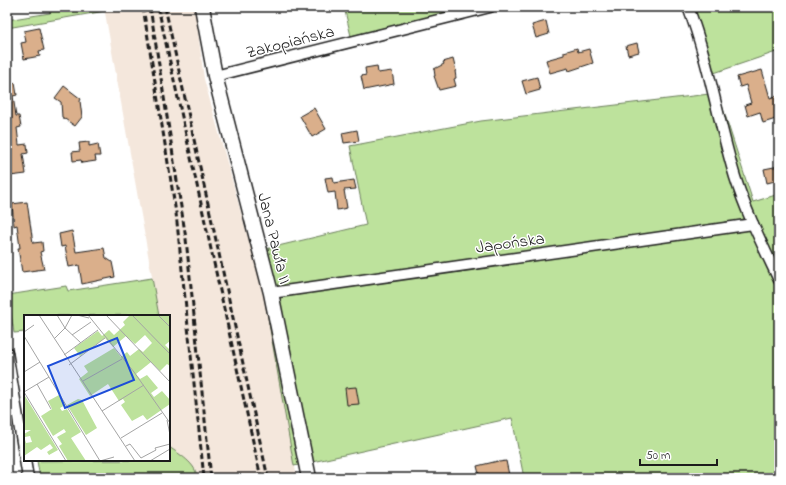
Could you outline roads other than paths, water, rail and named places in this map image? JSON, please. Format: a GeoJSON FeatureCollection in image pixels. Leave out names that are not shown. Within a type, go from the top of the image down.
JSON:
{"type":"FeatureCollection","features":[{"type":"Feature","properties":{"kind":"main road","name":"Jana Pawła II"},"geometry":{"type":"LineString","coordinates":[[202,7],[215,76],[271,293],[309,478]]}},
{"type":"Feature","properties":{"kind":"street","name":"Zakopiańska"},"geometry":{"type":"LineString","coordinates":[[215,76],[490,7]]}},
{"type":"Feature","properties":{"kind":"street"},"geometry":{"type":"LineString","coordinates":[[688,7],[713,89],[735,177],[753,224],[779,280]]}},
{"type":"Feature","properties":{"kind":"street","name":"Japońska"},"geometry":{"type":"LineString","coordinates":[[271,293],[753,224]]}},
{"type":"Feature","properties":{"kind":"street"},"geometry":{"type":"LineString","coordinates":[[7,352],[24,454]]}},
{"type":"Feature","properties":{"kind":"street"},"geometry":{"type":"LineString","coordinates":[[25,461],[28,478]]}},
{"type":"Feature","properties":{"kind":"railway"},"geometry":{"type":"LineString","coordinates":[[143,7],[176,213],[204,478]]}},
{"type":"Feature","properties":{"kind":"railway"},"geometry":{"type":"LineString","coordinates":[[150,7],[186,239],[211,478]]}},
{"type":"Feature","properties":{"kind":"railway"},"geometry":{"type":"LineString","coordinates":[[158,7],[261,478]]}},
{"type":"Feature","properties":{"kind":"railway"},"geometry":{"type":"LineString","coordinates":[[165,7],[268,478]]}}]}
